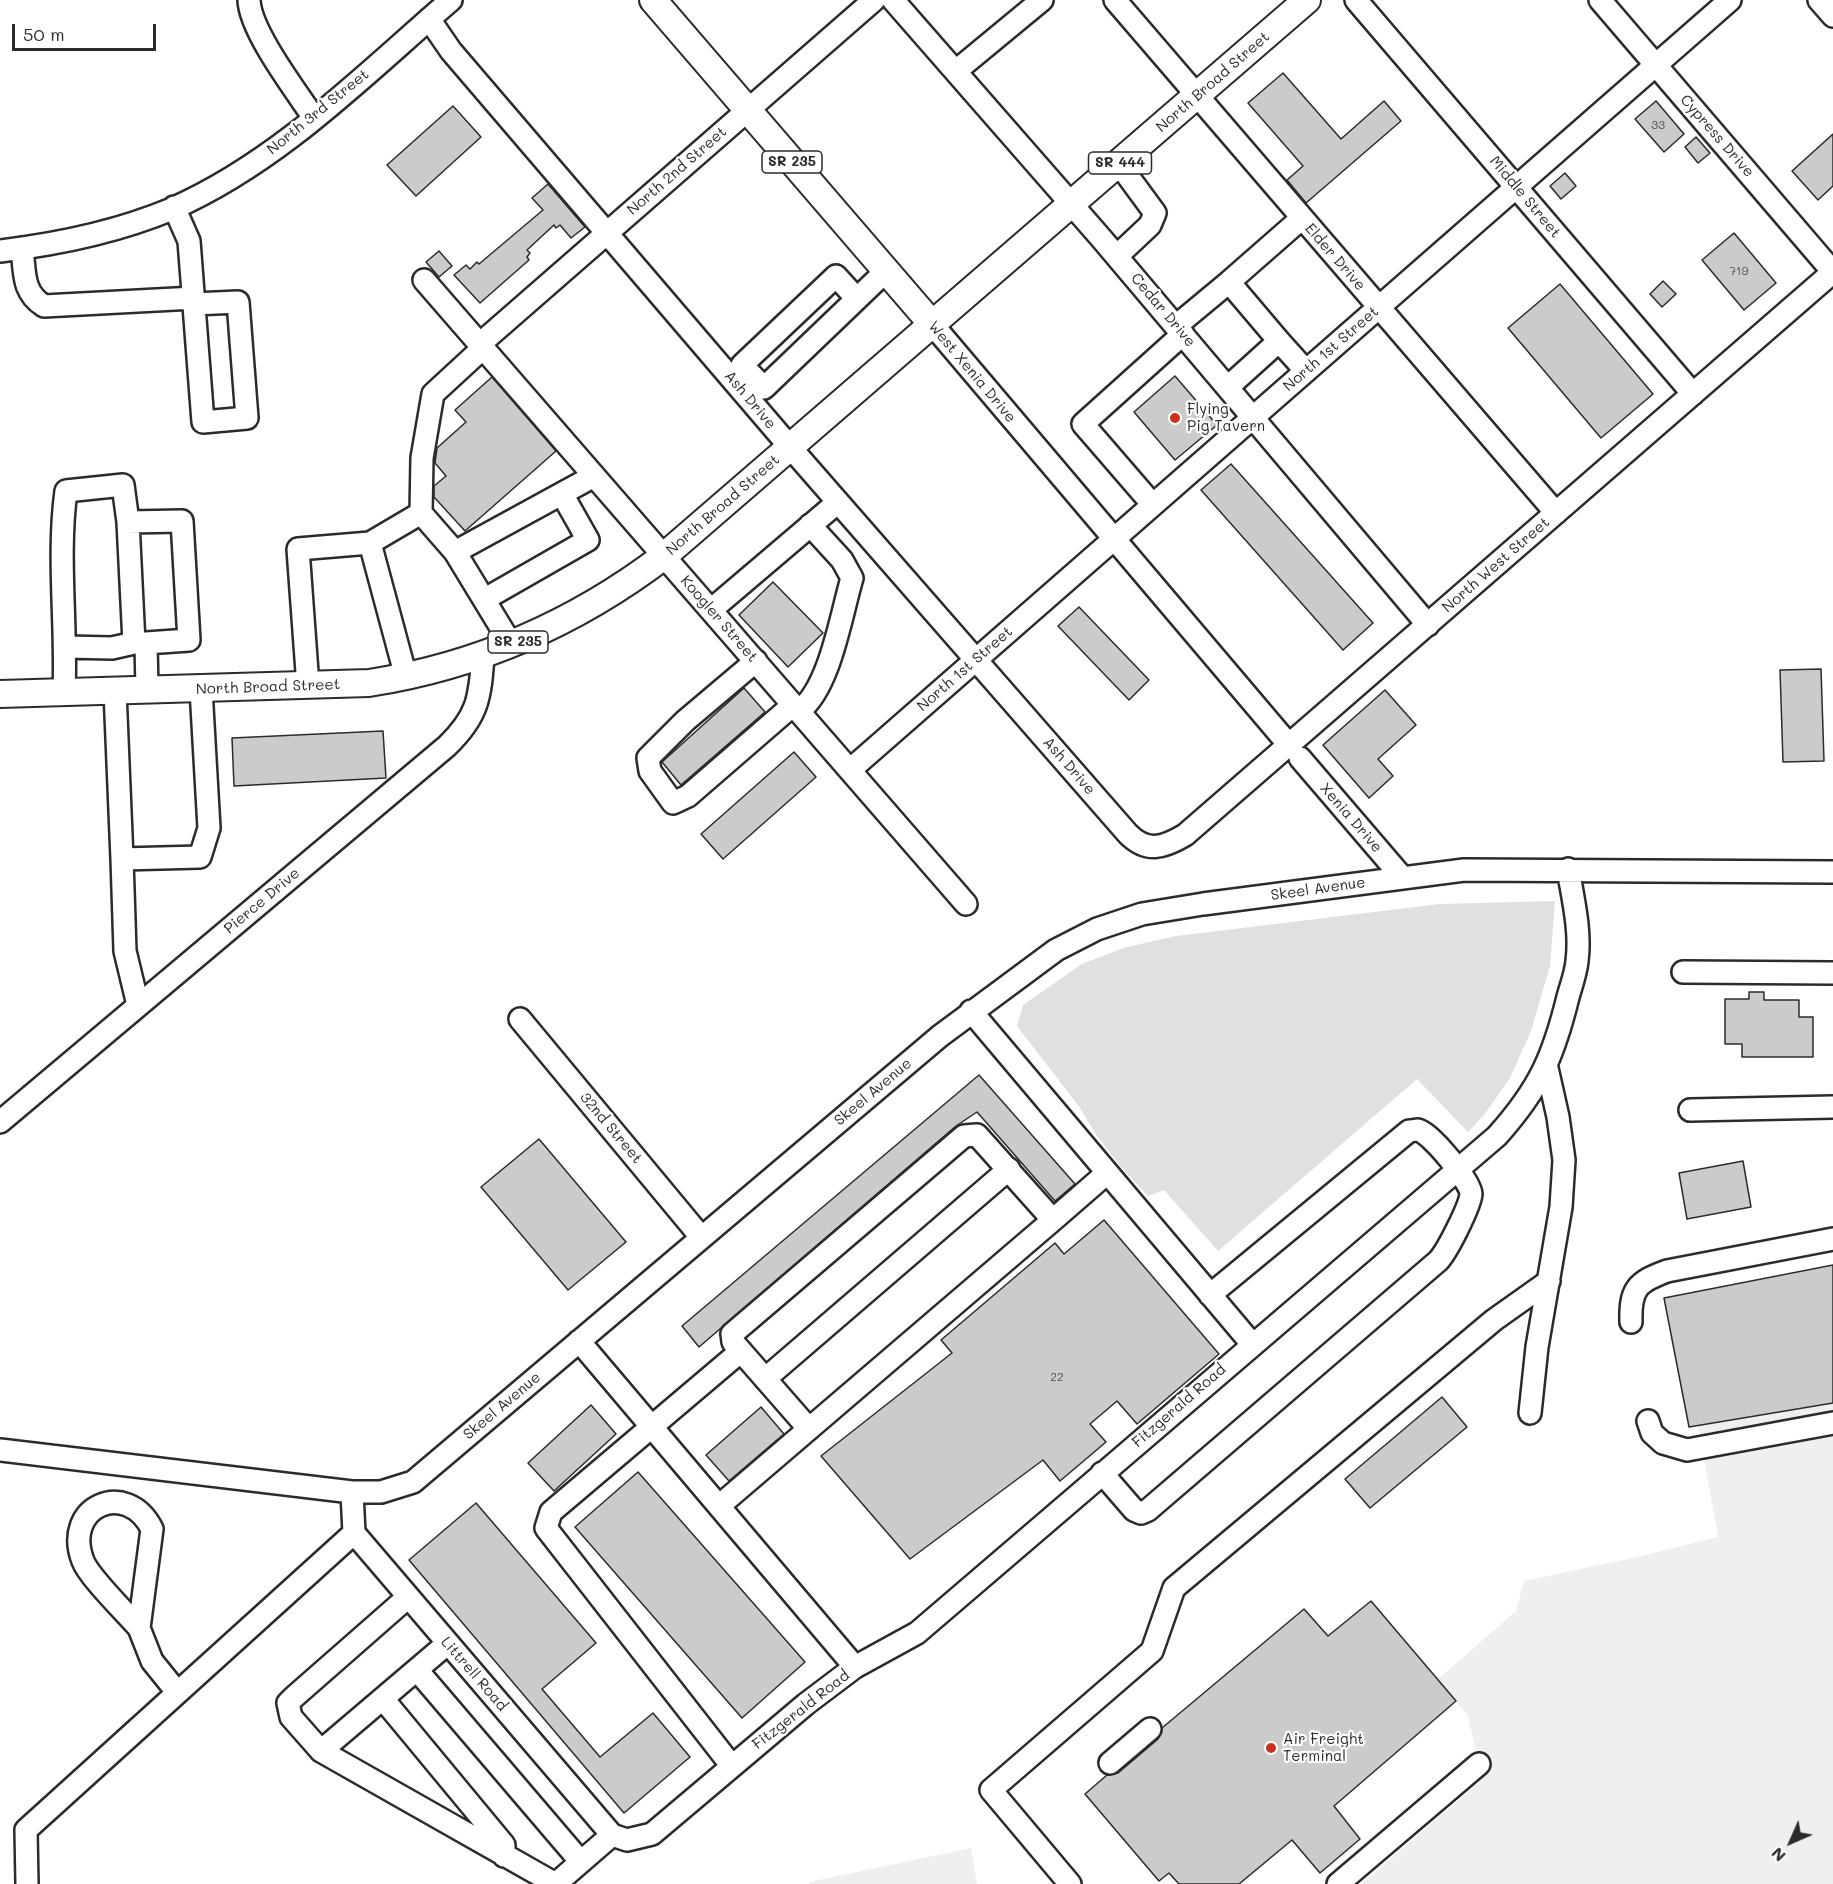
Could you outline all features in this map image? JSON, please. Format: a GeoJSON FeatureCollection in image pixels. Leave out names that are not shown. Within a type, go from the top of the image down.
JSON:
{"type":"FeatureCollection","features":[{"type":"Feature","properties":{"kind":"main road","name":"West Xenia Drive"},"geometry":{"type":"LineString","coordinates":[[653,0],[932,324]]}},
{"type":"Feature","properties":{"kind":"main road","name":"North Broad Street"},"geometry":{"type":"LineString","coordinates":[[0,694],[369,683],[405,677],[483,656],[569,618],[605,598],[664,556],[1307,0]]}},
{"type":"Feature","properties":{"kind":"street"},"geometry":{"type":"LineString","coordinates":[[249,0],[249,9],[272,54],[314,118]]}},
{"type":"Feature","properties":{"kind":"street","name":"North 3rd Street"},"geometry":{"type":"LineString","coordinates":[[0,251],[111,230],[174,207],[247,168],[314,118],[452,0]]}},
{"type":"Feature","properties":{"kind":"street","name":"North 2nd Street"},"geometry":{"type":"LineString","coordinates":[[421,513],[422,458],[434,394],[483,345],[608,231],[874,0]]}},
{"type":"Feature","properties":{"kind":"street","name":"Cedar Drive"},"geometry":{"type":"LineString","coordinates":[[893,0],[1117,256],[1428,624]]}},
{"type":"Feature","properties":{"kind":"street"},"geometry":{"type":"LineString","coordinates":[[956,71],[1042,0]]}},
{"type":"Feature","properties":{"kind":"street","name":"Elder Drive"},"geometry":{"type":"LineString","coordinates":[[1115,0],[1556,513]]}},
{"type":"Feature","properties":{"kind":"street","name":"Middle Street"},"geometry":{"type":"LineString","coordinates":[[1356,0],[1693,394]]}},
{"type":"Feature","properties":{"kind":"street","name":"Cypress Drive"},"geometry":{"type":"LineString","coordinates":[[1600,0],[1833,272]]}},
{"type":"Feature","properties":{"kind":"street","name":"North 1st Street"},"geometry":{"type":"LineString","coordinates":[[850,770],[1731,0]]}},
{"type":"Feature","properties":{"kind":"street"},"geometry":{"type":"LineString","coordinates":[[1819,0],[1833,16]]}},
{"type":"Feature","properties":{"kind":"street","name":"Ash Drive"},"geometry":{"type":"LineString","coordinates":[[429,19],[451,51],[608,231],[758,395],[790,447],[1128,834],[1139,845],[1153,847]]}},
{"type":"Feature","properties":{"kind":"street"},"geometry":{"type":"LineString","coordinates":[[1117,256],[1150,225],[1155,213],[1119,164]]}},
{"type":"Feature","properties":{"kind":"street"},"geometry":{"type":"LineString","coordinates":[[22,248],[26,284],[32,298],[44,306],[194,301],[238,302],[247,418],[203,422],[194,301],[189,241],[174,207]]}},
{"type":"Feature","properties":{"kind":"street"},"geometry":{"type":"LineString","coordinates":[[1153,505],[1083,424],[1229,282],[1302,218]]}},
{"type":"Feature","properties":{"kind":"street"},"geometry":{"type":"LineString","coordinates":[[856,299],[836,276],[742,365],[758,395],[886,271]]}},
{"type":"Feature","properties":{"kind":"street","name":"North West Street"},"geometry":{"type":"LineString","coordinates":[[1153,847],[1170,844],[1185,836],[1295,752],[1428,624],[1833,272]]}},
{"type":"Feature","properties":{"kind":"street","name":"Koogler Street"},"geometry":{"type":"LineString","coordinates":[[424,280],[483,345],[966,904]]}},
{"type":"Feature","properties":{"kind":"street"},"geometry":{"type":"LineString","coordinates":[[1229,282],[1306,371]]}},
{"type":"Feature","properties":{"kind":"street","name":"West Xenia Drive"},"geometry":{"type":"LineString","coordinates":[[932,324],[1295,752]]}},
{"type":"Feature","properties":{"kind":"street"},"geometry":{"type":"LineString","coordinates":[[1228,387],[1279,341]]}},
{"type":"Feature","properties":{"kind":"street"},"geometry":{"type":"LineString","coordinates":[[455,552],[594,476]]}},
{"type":"Feature","properties":{"kind":"street"},"geometry":{"type":"LineString","coordinates":[[64,692],[66,647],[62,519],[66,491],[123,485],[147,690]]}},
{"type":"Feature","properties":{"kind":"street"},"geometry":{"type":"LineString","coordinates":[[485,599],[588,540],[562,494]]}},
{"type":"Feature","properties":{"kind":"street"},"geometry":{"type":"LineString","coordinates":[[711,610],[838,502]]}},
{"type":"Feature","properties":{"kind":"street"},"geometry":{"type":"LineString","coordinates":[[308,686],[298,549],[370,543],[421,513],[455,552],[511,644]]}},
{"type":"Feature","properties":{"kind":"street"},"geometry":{"type":"LineString","coordinates":[[66,647],[112,648],[140,643],[189,640],[182,521],[129,522]]}},
{"type":"Feature","properties":{"kind":"street"},"geometry":{"type":"LineString","coordinates":[[756,661],[685,721],[648,758],[650,771],[673,803],[688,796],[812,697],[825,671],[852,578],[842,560],[810,525]]}},
{"type":"Feature","properties":{"kind":"street"},"geometry":{"type":"LineString","coordinates":[[370,543],[405,677]]}},
{"type":"Feature","properties":{"kind":"street","name":"Pierce Drive"},"geometry":{"type":"LineString","coordinates":[[0,1122],[465,728],[477,705],[483,656]]}},
{"type":"Feature","properties":{"kind":"street"},"geometry":{"type":"LineString","coordinates":[[122,860],[200,857],[209,828],[201,689]]}},
{"type":"Feature","properties":{"kind":"street"},"geometry":{"type":"LineString","coordinates":[[116,691],[125,951],[138,1005]]}},
{"type":"Feature","properties":{"kind":"street","name":"Xenia Drive"},"geometry":{"type":"LineString","coordinates":[[1295,752],[1402,877]]}},
{"type":"Feature","properties":{"kind":"street","name":"Fitzgerald Road"},"geometry":{"type":"LineString","coordinates":[[620,1838],[652,1833],[731,1765],[855,1667],[917,1634],[1497,1136],[1523,1106],[1547,1068],[1577,961],[1576,918],[1568,869]]}},
{"type":"Feature","properties":{"kind":"street","name":"Skeel Avenue"},"geometry":{"type":"LineString","coordinates":[[0,1450],[352,1492],[381,1492],[413,1482],[971,1011],[1056,950],[1122,920],[1203,904],[1464,870],[1833,872]]}},
{"type":"Feature","properties":{"kind":"street"},"geometry":{"type":"LineString","coordinates":[[1683,972],[1833,973]]}},
{"type":"Feature","properties":{"kind":"street"},"geometry":{"type":"LineString","coordinates":[[971,1011],[1252,1344]]}},
{"type":"Feature","properties":{"kind":"street","name":"32nd Street"},"geometry":{"type":"LineString","coordinates":[[520,1019],[701,1237]]}},
{"type":"Feature","properties":{"kind":"street"},"geometry":{"type":"LineString","coordinates":[[1530,1413],[1537,1347],[1561,1207],[1564,1160],[1558,1117],[1547,1068]]}},
{"type":"Feature","properties":{"kind":"street"},"geometry":{"type":"LineString","coordinates":[[1690,1110],[1833,1107]]}},
{"type":"Feature","properties":{"kind":"street"},"geometry":{"type":"LineString","coordinates":[[1102,1473],[1134,1510],[1141,1513],[1166,1495],[1444,1254],[1471,1194],[1468,1183],[1429,1137],[1418,1130],[1409,1131],[1210,1295]]}},
{"type":"Feature","properties":{"kind":"street"},"geometry":{"type":"LineString","coordinates":[[809,1429],[733,1342],[732,1334],[964,1136],[977,1135],[1053,1220]]}},
{"type":"Feature","properties":{"kind":"street"},"geometry":{"type":"LineString","coordinates":[[765,1379],[1008,1169]]}},
{"type":"Feature","properties":{"kind":"street"},"geometry":{"type":"LineString","coordinates":[[719,1506],[1107,1173]]}},
{"type":"Feature","properties":{"kind":"street"},"geometry":{"type":"LineString","coordinates":[[1630,1322],[1631,1298],[1637,1286],[1649,1277],[1667,1271],[1833,1239]]}},
{"type":"Feature","properties":{"kind":"street"},"geometry":{"type":"LineString","coordinates":[[1070,1884],[991,1790],[1152,1651],[1174,1588],[1494,1320],[1549,1281]]}},
{"type":"Feature","properties":{"kind":"street"},"geometry":{"type":"LineString","coordinates":[[579,1341],[855,1667]]}},
{"type":"Feature","properties":{"kind":"street"},"geometry":{"type":"LineString","coordinates":[[731,1765],[546,1528],[551,1512],[741,1351]]}},
{"type":"Feature","properties":{"kind":"street"},"geometry":{"type":"LineString","coordinates":[[1648,1421],[1652,1433],[1663,1443],[1688,1450],[1833,1423]]}},
{"type":"Feature","properties":{"kind":"street"},"geometry":{"type":"LineString","coordinates":[[27,1884],[26,1830],[354,1533],[352,1492]]}},
{"type":"Feature","properties":{"kind":"street"},"geometry":{"type":"LineString","coordinates":[[140,1628],[152,1529],[145,1515],[128,1504],[109,1502],[94,1507],[81,1522],[78,1544],[84,1564],[140,1628],[152,1661],[177,1692]]}},
{"type":"Feature","properties":{"kind":"street","name":"Littrell Road"},"geometry":{"type":"LineString","coordinates":[[354,1533],[620,1838]]}},
{"type":"Feature","properties":{"kind":"street"},"geometry":{"type":"LineString","coordinates":[[408,1597],[288,1703],[291,1717],[321,1751],[552,1882],[558,1881],[581,1862],[620,1838]]}},
{"type":"Feature","properties":{"kind":"street"},"geometry":{"type":"LineString","coordinates":[[321,1751],[448,1643]]}},
{"type":"Feature","properties":{"kind":"street"},"geometry":{"type":"LineString","coordinates":[[417,1670],[581,1862]]}},
{"type":"Feature","properties":{"kind":"street"},"geometry":{"type":"LineString","coordinates":[[383,1699],[504,1845],[504,1856]]}},
{"type":"Feature","properties":{"kind":"street"},"geometry":{"type":"LineString","coordinates":[[1110,1763],[1150,1729]]}},
{"type":"Feature","properties":{"kind":"street"},"geometry":{"type":"LineString","coordinates":[[1338,1884],[1479,1764]]}},
{"type":"Feature","properties":{"kind":"shaded area"},"geometry":{"type":"Polygon","coordinates":[[[1555,901],[1550,966],[1531,1031],[1510,1078],[1484,1115],[1468,1132],[1417,1079],[1218,1251],[1164,1190],[1148,1196],[1121,1167],[1097,1136],[1078,1105],[1017,1026],[1023,1005],[1082,964],[1123,948],[1176,936],[1440,904],[1555,901]]]}},
{"type":"Feature","properties":{"kind":"shaded area"},"geometry":{"type":"Polygon","coordinates":[[[1833,1403],[1833,1884],[1361,1884],[1482,1780],[1468,1716],[1438,1679],[1516,1611],[1524,1581],[1718,1537],[1698,1425],[1833,1403]]]}},
{"type":"Feature","properties":{"kind":"shaded area"},"geometry":{"type":"Polygon","coordinates":[[[971,1848],[977,1884],[810,1884],[809,1882],[971,1848]]]}},
{"type":"Feature","properties":{"kind":"building"},"geometry":{"type":"Polygon","coordinates":[[[1283,73],[1341,139],[1384,101],[1401,121],[1306,203],[1287,180],[1303,166],[1248,103],[1283,73]]]}},
{"type":"Feature","properties":{"kind":"building"},"geometry":{"type":"Polygon","coordinates":[[[1656,101],[1684,134],[1664,152],[1635,119],[1656,101]]]}},
{"type":"Feature","properties":{"kind":"building"},"geometry":{"type":"Polygon","coordinates":[[[453,106],[481,137],[416,196],[387,165],[453,106]]]}},
{"type":"Feature","properties":{"kind":"building"},"geometry":{"type":"Polygon","coordinates":[[[1833,134],[1833,186],[1818,200],[1792,171],[1833,134]]]}},
{"type":"Feature","properties":{"kind":"building"},"geometry":{"type":"Polygon","coordinates":[[[1696,137],[1710,153],[1698,163],[1685,147],[1696,137]]]}},
{"type":"Feature","properties":{"kind":"building"},"geometry":{"type":"Polygon","coordinates":[[[1565,173],[1576,186],[1561,199],[1550,186],[1565,173]]]}},
{"type":"Feature","properties":{"kind":"building"},"geometry":{"type":"Polygon","coordinates":[[[548,184],[585,227],[571,238],[560,225],[556,228],[554,225],[527,250],[530,253],[527,257],[529,260],[480,303],[454,275],[466,265],[470,269],[477,262],[479,264],[543,210],[532,198],[548,184]]]}},
{"type":"Feature","properties":{"kind":"building"},"geometry":{"type":"Polygon","coordinates":[[[1734,233],[1776,283],[1744,310],[1702,260],[1734,233]]]}},
{"type":"Feature","properties":{"kind":"building"},"geometry":{"type":"Polygon","coordinates":[[[439,251],[452,266],[439,277],[426,262],[439,251]]]}},
{"type":"Feature","properties":{"kind":"building"},"geometry":{"type":"Polygon","coordinates":[[[1663,281],[1676,294],[1662,307],[1650,294],[1663,281]]]}},
{"type":"Feature","properties":{"kind":"building"},"geometry":{"type":"Polygon","coordinates":[[[1560,284],[1653,394],[1601,438],[1508,328],[1560,284]]]}},
{"type":"Feature","properties":{"kind":"building","name":"Flying Pig Tavern"},"geometry":{"type":"Polygon","coordinates":[[[1175,376],[1217,425],[1175,460],[1134,412],[1175,376]]]}},
{"type":"Feature","properties":{"kind":"building"},"geometry":{"type":"Polygon","coordinates":[[[492,377],[556,451],[465,531],[434,497],[434,486],[446,476],[435,463],[437,448],[466,422],[455,410],[492,377]]]}},
{"type":"Feature","properties":{"kind":"building"},"geometry":{"type":"Polygon","coordinates":[[[1231,464],[1373,623],[1343,650],[1201,490],[1231,464]]]}},
{"type":"Feature","properties":{"kind":"building"},"geometry":{"type":"Polygon","coordinates":[[[773,582],[823,633],[788,667],[739,615],[773,582]]]}},
{"type":"Feature","properties":{"kind":"building"},"geometry":{"type":"Polygon","coordinates":[[[1079,607],[1149,680],[1129,700],[1058,626],[1079,607]]]}},
{"type":"Feature","properties":{"kind":"building"},"geometry":{"type":"Polygon","coordinates":[[[1821,669],[1824,761],[1783,762],[1780,670],[1821,669]]]}},
{"type":"Feature","properties":{"kind":"building"},"geometry":{"type":"Polygon","coordinates":[[[744,688],[765,712],[681,785],[662,762],[744,688]]]}},
{"type":"Feature","properties":{"kind":"building"},"geometry":{"type":"Polygon","coordinates":[[[1385,690],[1416,725],[1378,759],[1393,776],[1369,798],[1323,745],[1385,690]]]}},
{"type":"Feature","properties":{"kind":"building"},"geometry":{"type":"Polygon","coordinates":[[[383,731],[386,778],[234,786],[232,738],[383,731]]]}},
{"type":"Feature","properties":{"kind":"building"},"geometry":{"type":"Polygon","coordinates":[[[794,752],[816,777],[723,859],[701,834],[794,752]]]}},
{"type":"Feature","properties":{"kind":"building"},"geometry":{"type":"Polygon","coordinates":[[[1749,992],[1764,992],[1764,1000],[1799,1000],[1799,1017],[1813,1017],[1813,1057],[1742,1057],[1742,1044],[1725,1044],[1725,999],[1749,999],[1749,992]]]}},
{"type":"Feature","properties":{"kind":"building"},"geometry":{"type":"Polygon","coordinates":[[[979,1075],[1075,1184],[1055,1201],[977,1112],[956,1126],[699,1347],[682,1326],[979,1075]]]}},
{"type":"Feature","properties":{"kind":"building"},"geometry":{"type":"Polygon","coordinates":[[[539,1139],[626,1242],[568,1290],[481,1187],[539,1139]]]}},
{"type":"Feature","properties":{"kind":"building"},"geometry":{"type":"Polygon","coordinates":[[[1743,1161],[1751,1207],[1687,1219],[1679,1173],[1743,1161]]]}},
{"type":"Feature","properties":{"kind":"building"},"geometry":{"type":"Polygon","coordinates":[[[1104,1220],[1219,1354],[1137,1424],[1117,1401],[1090,1424],[1106,1442],[1060,1481],[1043,1460],[910,1559],[821,1456],[952,1353],[941,1340],[1055,1243],[1064,1254],[1104,1220]]]}},
{"type":"Feature","properties":{"kind":"building"},"geometry":{"type":"Polygon","coordinates":[[[1833,1265],[1833,1403],[1689,1427],[1664,1298],[1833,1265]]]}},
{"type":"Feature","properties":{"kind":"building"},"geometry":{"type":"Polygon","coordinates":[[[1442,1397],[1467,1427],[1370,1508],[1345,1479],[1442,1397]]]}},
{"type":"Feature","properties":{"kind":"building"},"geometry":{"type":"Polygon","coordinates":[[[591,1405],[616,1434],[554,1491],[528,1463],[591,1405]]]}},
{"type":"Feature","properties":{"kind":"building"},"geometry":{"type":"Polygon","coordinates":[[[761,1407],[784,1434],[729,1481],[706,1455],[761,1407]]]}},
{"type":"Feature","properties":{"kind":"building"},"geometry":{"type":"Polygon","coordinates":[[[638,1472],[805,1662],[742,1718],[575,1527],[638,1472]]]}},
{"type":"Feature","properties":{"kind":"building"},"geometry":{"type":"Polygon","coordinates":[[[476,1503],[596,1643],[542,1689],[600,1757],[653,1713],[690,1757],[624,1813],[409,1560],[476,1503]]]}},
{"type":"Feature","properties":{"kind":"building","name":"Air Freight Terminal"},"geometry":{"type":"Polygon","coordinates":[[[1371,1601],[1456,1701],[1334,1806],[1360,1839],[1320,1873],[1292,1840],[1239,1884],[1179,1884],[1169,1873],[1159,1881],[1085,1794],[1107,1775],[1118,1773],[1158,1739],[1162,1728],[1304,1609],[1328,1636],[1371,1601]]]}},
{"type":"Feature","properties":{"kind":"place","name":"Flying Pig Tavern"},"geometry":{"type":"Point","coordinates":[1175,418]}},
{"type":"Feature","properties":{"kind":"place","name":"Air Freight Terminal"},"geometry":{"type":"Point","coordinates":[1271,1748]}}]}
